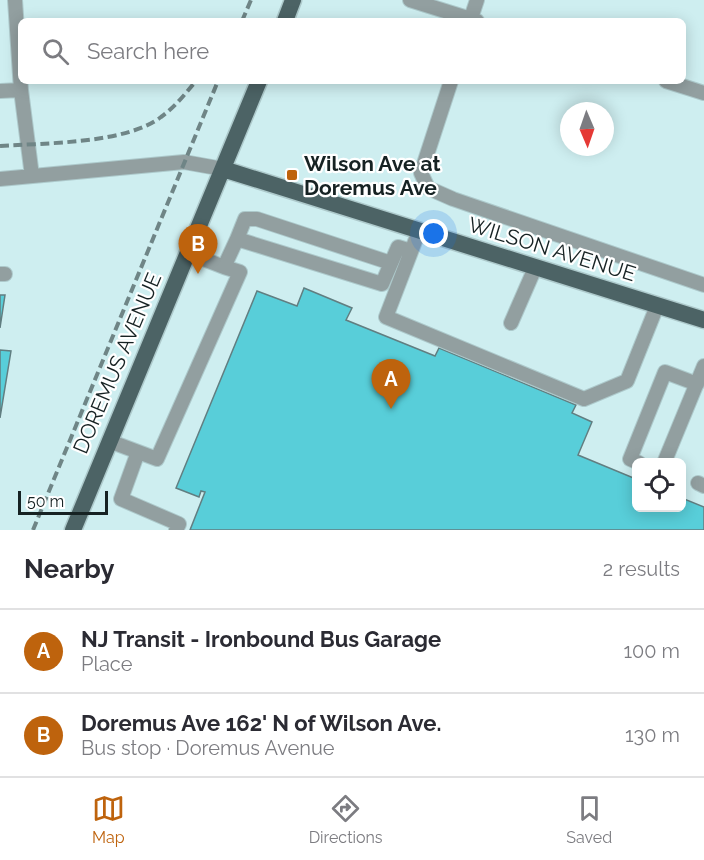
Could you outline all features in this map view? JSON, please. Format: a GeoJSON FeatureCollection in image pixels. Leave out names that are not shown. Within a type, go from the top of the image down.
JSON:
{"type":"FeatureCollection","features":[{"type":"Feature","properties":{"kind":"main road"},"geometry":{"type":"LineString","coordinates":[[286,18],[293,0]]}},
{"type":"Feature","properties":{"kind":"main road","name":"DOREMUS AVENUE"},"geometry":{"type":"LineString","coordinates":[[72,530],[259,84]]}},
{"type":"Feature","properties":{"kind":"main road","name":"WILSON AVENUE"},"geometry":{"type":"LineString","coordinates":[[223,169],[704,320]]}},
{"type":"Feature","properties":{"kind":"street"},"geometry":{"type":"LineString","coordinates":[[15,0],[18,45]]}},
{"type":"Feature","properties":{"kind":"street"},"geometry":{"type":"LineString","coordinates":[[410,0],[467,18]]}},
{"type":"Feature","properties":{"kind":"street"},"geometry":{"type":"LineString","coordinates":[[473,18],[477,0]]}},
{"type":"Feature","properties":{"kind":"street"},"geometry":{"type":"LineString","coordinates":[[21,84],[32,176]]}},
{"type":"Feature","properties":{"kind":"street"},"geometry":{"type":"LineString","coordinates":[[450,84],[421,173],[428,188],[453,199],[704,285]]}},
{"type":"Feature","properties":{"kind":"street"},"geometry":{"type":"LineString","coordinates":[[676,84],[704,93]]}},
{"type":"Feature","properties":{"kind":"street"},"geometry":{"type":"LineString","coordinates":[[0,91],[21,90]]}},
{"type":"Feature","properties":{"kind":"street","name":"WILSON AVENUE"},"geometry":{"type":"LineString","coordinates":[[0,179],[184,162],[223,169]]}},
{"type":"Feature","properties":{"kind":"street"},"geometry":{"type":"LineString","coordinates":[[224,267],[244,219],[257,219],[391,263]]}},
{"type":"Feature","properties":{"kind":"street"},"geometry":{"type":"LineString","coordinates":[[419,231],[386,317],[584,399],[627,381],[657,306]]}},
{"type":"Feature","properties":{"kind":"street"},"geometry":{"type":"LineString","coordinates":[[237,239],[382,284],[398,247],[411,252]]}},
{"type":"Feature","properties":{"kind":"street"},"geometry":{"type":"LineString","coordinates":[[109,441],[157,459],[240,272],[188,253]]}},
{"type":"Feature","properties":{"kind":"street"},"geometry":{"type":"LineString","coordinates":[[511,323],[535,268]]}},
{"type":"Feature","properties":{"kind":"street"},"geometry":{"type":"LineString","coordinates":[[666,458],[704,366]]}},
{"type":"Feature","properties":{"kind":"street"},"geometry":{"type":"LineString","coordinates":[[632,460],[630,459],[665,372],[696,384]]}},
{"type":"Feature","properties":{"kind":"street"},"geometry":{"type":"LineString","coordinates":[[138,452],[121,500],[179,524],[176,530]]}},
{"type":"Feature","properties":{"kind":"building"},"geometry":{"type":"Polygon","coordinates":[[[304,288],[352,308],[346,320],[435,356],[439,348],[576,405],[572,413],[592,422],[578,455],[632,477],[632,512],[686,512],[686,500],[704,507],[704,530],[190,530],[205,492],[201,491],[199,497],[176,488],[257,291],[297,306],[304,288]]]}},
{"type":"Feature","properties":{"kind":"building"},"geometry":{"type":"Polygon","coordinates":[[[0,295],[5,295],[0,328],[0,295]]]}},
{"type":"Feature","properties":{"kind":"building"},"geometry":{"type":"Polygon","coordinates":[[[0,350],[11,351],[0,418],[0,350]]]}},
{"type":"Feature","properties":{"kind":"railway"},"geometry":{"type":"LineString","coordinates":[[243,18],[251,0]]}},
{"type":"Feature","properties":{"kind":"railway"},"geometry":{"type":"LineString","coordinates":[[0,146],[61,143],[106,137],[146,126],[175,105],[193,84]]}},
{"type":"Feature","properties":{"kind":"railway"},"geometry":{"type":"LineString","coordinates":[[33,530],[217,84]]}},
{"type":"Feature","properties":{"kind":"place","name":"Wilson Ave at Doremus Ave"},"geometry":{"type":"Point","coordinates":[292,175]}},
{"type":"Feature","properties":{"kind":"place","name":"Doremus Ave 162' N of Wilson Ave."},"geometry":{"type":"Point","coordinates":[198,274]}},
{"type":"Feature","properties":{"kind":"place","name":"NJ Transit - Ironbound Bus Garage"},"geometry":{"type":"Point","coordinates":[391,409]}}]}
